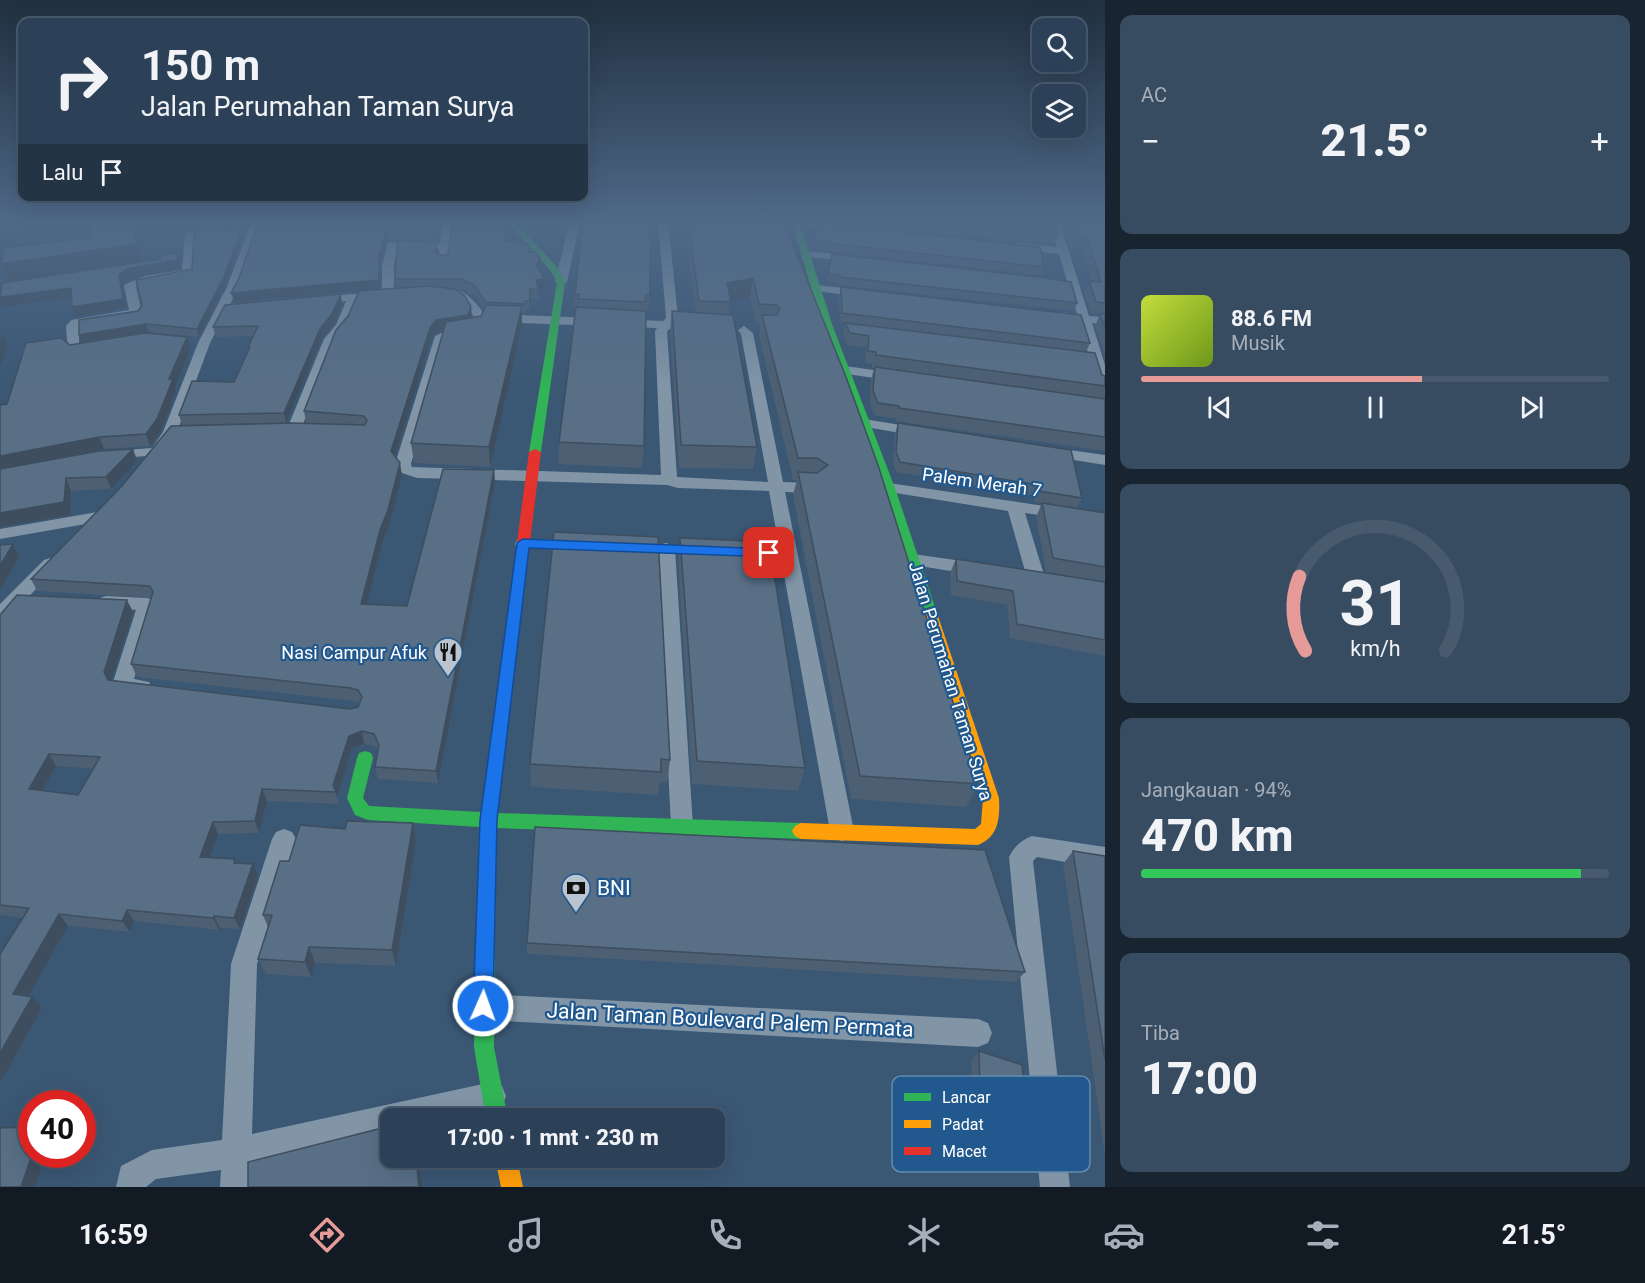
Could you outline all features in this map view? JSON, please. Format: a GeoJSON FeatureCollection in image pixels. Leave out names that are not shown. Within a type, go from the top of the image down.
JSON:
{"type":"FeatureCollection","features":[{"type":"Feature","properties":{"kind":"street"},"geometry":{"type":"LineString","coordinates":[[108,345],[74,350],[72,326],[136,313],[130,286],[134,282],[174,275]]}},
{"type":"Feature","properties":{"kind":"street"},"geometry":{"type":"LineString","coordinates":[[141,468],[170,432],[198,343],[228,308],[235,275]]}},
{"type":"Feature","properties":{"kind":"street"},"geometry":{"type":"LineString","coordinates":[[307,301],[393,294],[390,275]]}},
{"type":"Feature","properties":{"kind":"street"},"geometry":{"type":"LineString","coordinates":[[558,275],[561,282]]}},
{"type":"Feature","properties":{"kind":"street"},"geometry":{"type":"LineString","coordinates":[[131,1187],[132,1177],[152,1166],[495,1107],[484,1047],[483,1006],[488,820],[532,475],[563,275]]}},
{"type":"Feature","properties":{"kind":"street"},"geometry":{"type":"LineString","coordinates":[[668,275],[672,318],[661,331],[669,480]]}},
{"type":"Feature","properties":{"kind":"street","name":"Jalan Perumahan Taman Surya"},"geometry":{"type":"LineString","coordinates":[[365,758],[355,798],[361,810],[368,813],[488,820],[978,837],[986,833],[991,826],[991,798],[890,491],[845,370],[834,327],[811,275]]}},
{"type":"Feature","properties":{"kind":"street"},"geometry":{"type":"LineString","coordinates":[[1066,275],[1067,283],[1084,318],[1091,360],[1105,387]]}},
{"type":"Feature","properties":{"kind":"street"},"geometry":{"type":"LineString","coordinates":[[815,288],[877,295]]}},
{"type":"Feature","properties":{"kind":"street"},"geometry":{"type":"LineString","coordinates":[[428,292],[458,293],[469,300],[480,317],[477,330],[471,334],[441,336],[403,464],[407,470],[417,473],[669,480],[678,483],[812,488]]}},
{"type":"Feature","properties":{"kind":"street"},"geometry":{"type":"LineString","coordinates":[[294,429],[330,339],[342,326],[354,297]]}},
{"type":"Feature","properties":{"kind":"street"},"geometry":{"type":"LineString","coordinates":[[1049,315],[1105,321]]}},
{"type":"Feature","properties":{"kind":"street"},"geometry":{"type":"LineString","coordinates":[[480,317],[713,327]]}},
{"type":"Feature","properties":{"kind":"street"},"geometry":{"type":"LineString","coordinates":[[761,330],[740,329],[747,333],[842,831]]}},
{"type":"Feature","properties":{"kind":"street"},"geometry":{"type":"LineString","coordinates":[[845,370],[904,378]]}},
{"type":"Feature","properties":{"kind":"street"},"geometry":{"type":"LineString","coordinates":[[864,423],[933,434]]}},
{"type":"Feature","properties":{"kind":"street"},"geometry":{"type":"LineString","coordinates":[[170,432],[189,432]]}},
{"type":"Feature","properties":{"kind":"street"},"geometry":{"type":"LineString","coordinates":[[1036,450],[1105,460]]}},
{"type":"Feature","properties":{"kind":"street"},"geometry":{"type":"LineString","coordinates":[[92,458],[156,452]]}},
{"type":"Feature","properties":{"kind":"street","name":"Palem Merah 7"},"geometry":{"type":"LineString","coordinates":[[890,491],[1015,506],[1105,520]]}},
{"type":"Feature","properties":{"kind":"street"},"geometry":{"type":"LineString","coordinates":[[1014,575],[1042,579],[1015,506]]}},
{"type":"Feature","properties":{"kind":"street"},"geometry":{"type":"LineString","coordinates":[[0,534],[100,513],[80,534]]}},
{"type":"Feature","properties":{"kind":"street"},"geometry":{"type":"LineString","coordinates":[[523,543],[592,546]]}},
{"type":"Feature","properties":{"kind":"street"},"geometry":{"type":"LineString","coordinates":[[645,548],[689,550]]}},
{"type":"Feature","properties":{"kind":"street"},"geometry":{"type":"LineString","coordinates":[[666,549],[682,826]]}},
{"type":"Feature","properties":{"kind":"street"},"geometry":{"type":"LineString","coordinates":[[0,617],[14,599],[64,550]]}},
{"type":"Feature","properties":{"kind":"street"},"geometry":{"type":"LineString","coordinates":[[767,553],[790,554]]}},
{"type":"Feature","properties":{"kind":"street"},"geometry":{"type":"LineString","coordinates":[[913,560],[992,572]]}},
{"type":"Feature","properties":{"kind":"street"},"geometry":{"type":"LineString","coordinates":[[14,599],[43,599]]}},
{"type":"Feature","properties":{"kind":"street"},"geometry":{"type":"LineString","coordinates":[[88,601],[147,604],[122,685],[157,689]]}},
{"type":"Feature","properties":{"kind":"street"},"geometry":{"type":"LineString","coordinates":[[235,1187],[244,964],[284,839]]}},
{"type":"Feature","properties":{"kind":"street"},"geometry":{"type":"LineString","coordinates":[[1044,1076],[1021,857],[1032,846],[1050,847],[1105,858]]}},
{"type":"Feature","properties":{"kind":"street","name":"Jalan Taman Boulevard Palem Permata"},"geometry":{"type":"LineString","coordinates":[[483,1006],[978,1033]]}},
{"type":"Feature","properties":{"kind":"street"},"geometry":{"type":"LineString","coordinates":[[508,1168],[512,1187]]}},
{"type":"Feature","properties":{"kind":"street"},"geometry":{"type":"LineString","coordinates":[[1053,1172],[1055,1187]]}},
{"type":"Feature","properties":{"kind":"building"},"geometry":{"type":"Polygon","coordinates":[[[52,275],[119,275],[123,299],[72,307],[71,288],[0,297],[2,283],[52,275]]]}},
{"type":"Feature","properties":{"kind":"building"},"geometry":{"type":"Polygon","coordinates":[[[159,275],[224,275],[197,329],[146,324],[79,335],[79,320],[138,311],[142,305],[136,280],[159,275]]]}},
{"type":"Feature","properties":{"kind":"building"},"geometry":{"type":"Polygon","coordinates":[[[240,275],[379,275],[379,280],[231,293],[240,275]]]}},
{"type":"Feature","properties":{"kind":"building"},"geometry":{"type":"Polygon","coordinates":[[[395,275],[543,275],[545,279],[536,280],[539,290],[530,289],[530,301],[525,301],[524,304],[485,302],[474,285],[461,279],[395,279],[395,275]]]}},
{"type":"Feature","properties":{"kind":"building"},"geometry":{"type":"Polygon","coordinates":[[[577,275],[650,275],[650,295],[646,295],[645,302],[578,299],[579,294],[575,294],[577,275]]]}},
{"type":"Feature","properties":{"kind":"building"},"geometry":{"type":"Polygon","coordinates":[[[696,275],[805,275],[878,465],[979,784],[860,776],[798,472],[817,473],[828,465],[817,458],[798,458],[762,315],[777,315],[780,309],[777,305],[759,304],[753,278],[727,283],[731,302],[699,301],[696,275]]]}},
{"type":"Feature","properties":{"kind":"building"},"geometry":{"type":"Polygon","coordinates":[[[1024,275],[1071,282],[1077,303],[840,277],[1024,275]]]}},
{"type":"Feature","properties":{"kind":"building"},"geometry":{"type":"Polygon","coordinates":[[[1099,275],[1105,275],[1105,303],[1096,302],[1089,281],[1101,282],[1099,275]]]}},
{"type":"Feature","properties":{"kind":"building"},"geometry":{"type":"Polygon","coordinates":[[[429,286],[455,289],[464,295],[471,306],[468,315],[436,320],[430,328],[391,451],[400,463],[361,604],[407,606],[443,469],[494,470],[436,771],[375,767],[379,745],[374,734],[362,731],[349,736],[333,785],[336,792],[262,789],[255,821],[213,822],[200,857],[235,859],[234,863],[253,864],[234,918],[127,910],[122,921],[59,914],[13,994],[32,997],[0,1053],[0,954],[29,908],[0,905],[0,615],[17,595],[127,600],[104,672],[108,680],[350,709],[358,707],[362,697],[358,690],[351,688],[131,664],[153,592],[150,586],[31,579],[121,487],[171,426],[291,423],[365,425],[367,420],[364,416],[304,411],[336,330],[348,316],[359,291],[429,286]],[[49,754],[29,789],[78,795],[100,757],[49,754]]]}},
{"type":"Feature","properties":{"kind":"building"},"geometry":{"type":"Polygon","coordinates":[[[841,287],[1081,315],[1090,343],[842,313],[841,287]]]}},
{"type":"Feature","properties":{"kind":"building"},"geometry":{"type":"Polygon","coordinates":[[[341,294],[332,314],[320,329],[284,413],[179,415],[192,381],[234,382],[250,347],[248,347],[258,326],[213,327],[225,305],[341,294]]]}},
{"type":"Feature","properties":{"kind":"building"},"geometry":{"type":"Polygon","coordinates":[[[486,305],[522,306],[489,447],[411,443],[446,322],[481,316],[486,305]]]}},
{"type":"Feature","properties":{"kind":"building"},"geometry":{"type":"Polygon","coordinates":[[[576,307],[646,311],[644,446],[559,442],[576,307]]]}},
{"type":"Feature","properties":{"kind":"building"},"geometry":{"type":"Polygon","coordinates":[[[672,311],[733,315],[757,447],[681,445],[672,311]]]}},
{"type":"Feature","properties":{"kind":"building"},"geometry":{"type":"Polygon","coordinates":[[[1100,314],[1105,314],[1105,328],[1100,314]]]}},
{"type":"Feature","properties":{"kind":"building"},"geometry":{"type":"Polygon","coordinates":[[[845,323],[1095,353],[1102,375],[1105,376],[1105,386],[876,355],[876,352],[868,351],[869,336],[850,333],[845,323]]]}},
{"type":"Feature","properties":{"kind":"building"},"geometry":{"type":"Polygon","coordinates":[[[145,333],[187,337],[169,379],[173,379],[157,419],[146,434],[99,437],[0,456],[0,405],[7,404],[26,343],[61,338],[70,345],[145,333]]]}},
{"type":"Feature","properties":{"kind":"building"},"geometry":{"type":"Polygon","coordinates":[[[875,367],[1105,399],[1105,437],[899,408],[899,406],[878,403],[873,391],[875,367]]]}},
{"type":"Feature","properties":{"kind":"building"},"geometry":{"type":"Polygon","coordinates":[[[898,423],[1071,450],[1082,498],[1039,491],[1038,485],[900,462],[896,452],[898,423]]]}},
{"type":"Feature","properties":{"kind":"building"},"geometry":{"type":"Polygon","coordinates":[[[133,449],[106,477],[66,478],[64,502],[0,513],[0,469],[99,451],[133,449]]]}},
{"type":"Feature","properties":{"kind":"building"},"geometry":{"type":"Polygon","coordinates":[[[1042,503],[1105,513],[1105,567],[1053,558],[1042,503]]]}},
{"type":"Feature","properties":{"kind":"building"},"geometry":{"type":"Polygon","coordinates":[[[554,532],[658,537],[670,760],[661,759],[661,772],[530,764],[554,532]]]}},
{"type":"Feature","properties":{"kind":"building"},"geometry":{"type":"Polygon","coordinates":[[[680,538],[769,542],[805,768],[697,761],[680,538]]]}},
{"type":"Feature","properties":{"kind":"building"},"geometry":{"type":"Polygon","coordinates":[[[13,544],[0,566],[0,545],[13,544]]]}},
{"type":"Feature","properties":{"kind":"building"},"geometry":{"type":"Polygon","coordinates":[[[956,559],[1105,582],[1105,640],[1017,624],[1013,591],[957,581],[956,559]]]}},
{"type":"Feature","properties":{"kind":"building"},"geometry":{"type":"Polygon","coordinates":[[[347,821],[413,823],[392,950],[309,947],[305,962],[258,959],[272,915],[263,915],[280,861],[289,861],[300,825],[345,829],[347,821]]]}},
{"type":"Feature","properties":{"kind":"building"},"geometry":{"type":"Polygon","coordinates":[[[535,827],[985,850],[1025,972],[527,943],[535,827]]]}},
{"type":"Feature","properties":{"kind":"building"},"geometry":{"type":"Polygon","coordinates":[[[1073,851],[1105,856],[1105,1060],[1073,851]]]}},
{"type":"Feature","properties":{"kind":"building"},"geometry":{"type":"Polygon","coordinates":[[[979,1051],[1022,1065],[1023,1076],[980,1076],[979,1051]]]}},
{"type":"Feature","properties":{"kind":"building"},"geometry":{"type":"Polygon","coordinates":[[[18,1127],[18,1168],[28,1168],[21,1187],[0,1187],[0,1128],[18,1127]]]}},
{"type":"Feature","properties":{"kind":"building"},"geometry":{"type":"Polygon","coordinates":[[[380,1129],[380,1168],[417,1168],[419,1187],[248,1187],[248,1162],[380,1129]]]}},
{"type":"Feature","properties":{"kind":"traffic: fast"},"geometry":{"type":"LineString","coordinates":[[535,452],[561,282],[558,275]]}},
{"type":"Feature","properties":{"kind":"traffic: fast"},"geometry":{"type":"LineString","coordinates":[[812,275],[828,327],[889,488],[931,616]]}},
{"type":"Feature","properties":{"kind":"traffic: fast"},"geometry":{"type":"LineString","coordinates":[[365,758],[355,798],[361,810],[368,813],[488,820],[801,831]]}},
{"type":"Feature","properties":{"kind":"traffic: fast"},"geometry":{"type":"LineString","coordinates":[[495,765],[488,820],[484,1047],[495,1108]]}},
{"type":"Feature","properties":{"kind":"traffic: slow"},"geometry":{"type":"LineString","coordinates":[[801,831],[978,837],[987,829],[991,815],[991,798],[931,616]]}},
{"type":"Feature","properties":{"kind":"traffic: slow"},"geometry":{"type":"LineString","coordinates":[[508,1168],[512,1187]]}},
{"type":"Feature","properties":{"kind":"traffic: jam"},"geometry":{"type":"LineString","coordinates":[[495,765],[535,452]]}},
{"type":"Feature","properties":{"kind":"place","name":"Nasi Campur Afuk"},"geometry":{"type":"Point","coordinates":[448,678]}},
{"type":"Feature","properties":{"kind":"place","name":"BNI"},"geometry":{"type":"Point","coordinates":[576,914]}},
{"type":"Feature","properties":{"kind":"route"},"geometry":{"type":"LineString","coordinates":[[483,1006],[488,820],[523,543],[769,553]]}}]}
